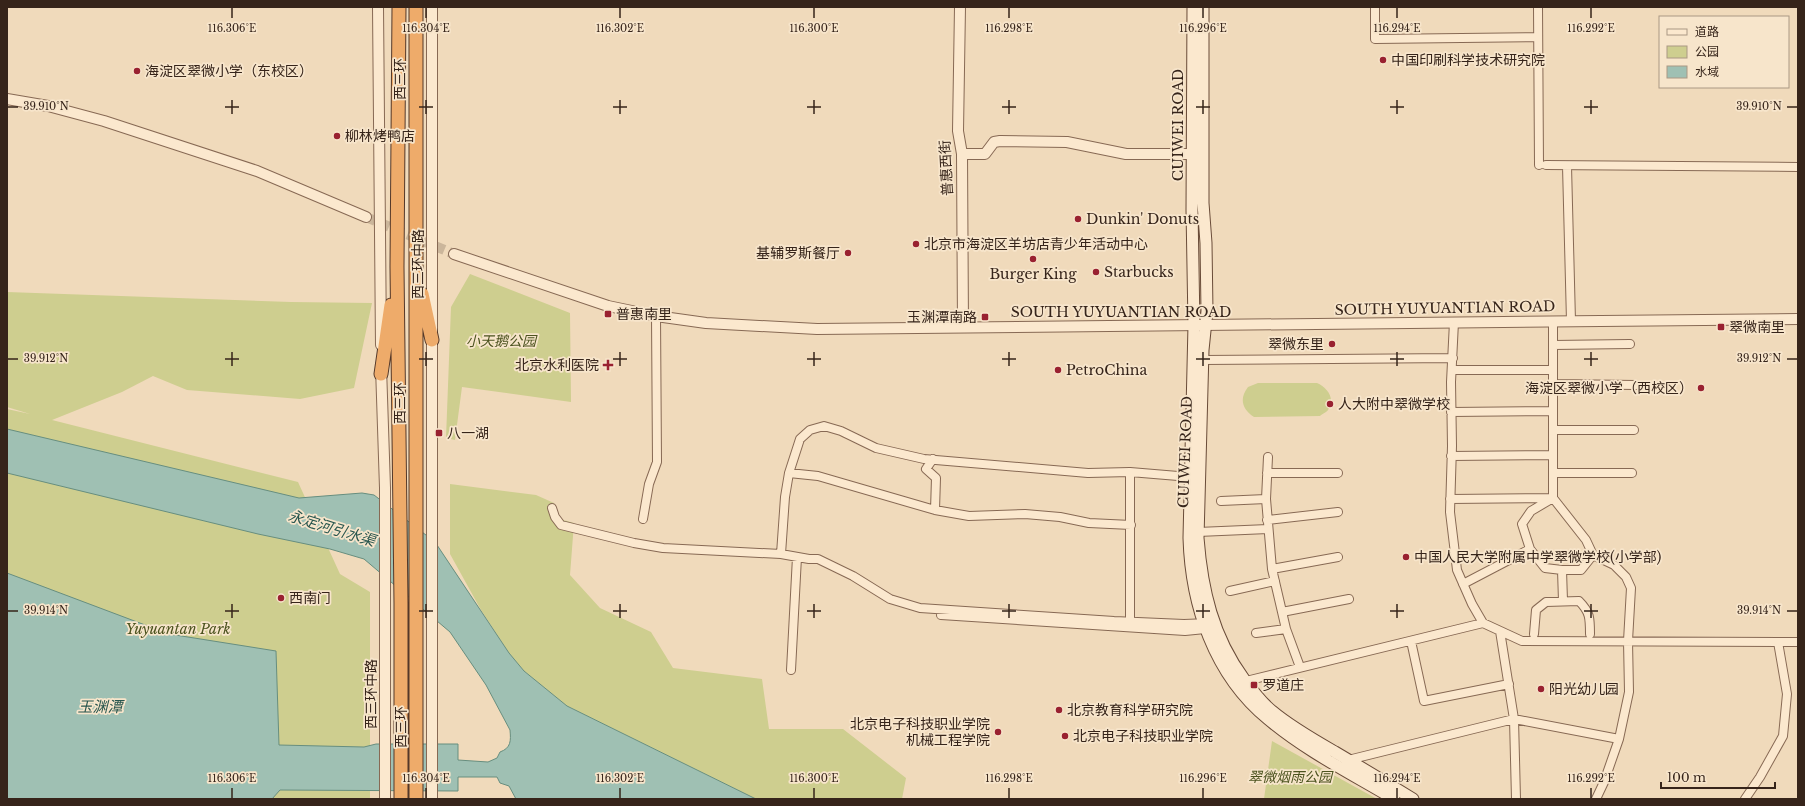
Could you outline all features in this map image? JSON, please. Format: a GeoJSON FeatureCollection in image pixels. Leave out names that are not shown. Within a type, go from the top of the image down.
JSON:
{"type":"FeatureCollection","features":[{"type":"Feature","properties":{"kind":"highway","name":"西三环"},"geometry":{"type":"LineString","coordinates":[[399,7],[397,267],[401,603],[401,795]]}},
{"type":"Feature","properties":{"kind":"highway","name":"西三环"},"geometry":{"type":"LineString","coordinates":[[416,7],[416,795]]}},
{"type":"Feature","properties":{"kind":"highway"},"geometry":{"type":"LineString","coordinates":[[381,374],[397,267]]}},
{"type":"Feature","properties":{"kind":"highway"},"geometry":{"type":"LineString","coordinates":[[416,270],[432,340]]}},
{"type":"Feature","properties":{"kind":"main road","name":"CUIWEI ROAD"},"geometry":{"type":"LineString","coordinates":[[1193,7],[1193,154],[1200,325],[1203,360],[1198,532],[1200,565],[1205,593],[1207,625],[1210,642],[1225,668],[1244,694],[1267,719],[1294,739],[1394,799]]}},
{"type":"Feature","properties":{"kind":"main road","name":"CUIWEI ROAD"},"geometry":{"type":"LineString","coordinates":[[1202,7],[1203,203],[1206,243],[1207,311],[1200,325],[1190,477],[1190,566],[1195,595],[1207,625],[1246,681],[1271,711],[1299,731],[1413,799]]}},
{"type":"Feature","properties":{"kind":"street"},"geometry":{"type":"LineString","coordinates":[[378,7],[381,374]]}},
{"type":"Feature","properties":{"kind":"street","name":"西三环中路"},"geometry":{"type":"LineString","coordinates":[[432,7],[432,795]]}},
{"type":"Feature","properties":{"kind":"street","name":"普惠西街"},"geometry":{"type":"LineString","coordinates":[[960,7],[958,131],[962,154],[963,327]]}},
{"type":"Feature","properties":{"kind":"street"},"geometry":{"type":"LineString","coordinates":[[1374,7],[1375,39],[1538,37]]}},
{"type":"Feature","properties":{"kind":"street"},"geometry":{"type":"LineString","coordinates":[[1538,7],[1542,165],[1798,167]]}},
{"type":"Feature","properties":{"kind":"street"},"geometry":{"type":"LineString","coordinates":[[7,99],[48,106],[104,121],[257,171],[366,217]]}},
{"type":"Feature","properties":{"kind":"street"},"geometry":{"type":"LineString","coordinates":[[962,154],[985,154],[994,142],[1000,141],[1067,142],[1126,154],[1193,154]]}},
{"type":"Feature","properties":{"kind":"street"},"geometry":{"type":"LineString","coordinates":[[1567,166],[1571,321]]}},
{"type":"Feature","properties":{"kind":"street","name":"SOUTH YUYUANTIAN ROAD"},"geometry":{"type":"LineString","coordinates":[[454,254],[608,306],[706,324],[817,328],[1798,319]]}},
{"type":"Feature","properties":{"kind":"street"},"geometry":{"type":"LineString","coordinates":[[643,519],[649,484],[657,462],[656,316]]}},
{"type":"Feature","properties":{"kind":"street"},"geometry":{"type":"LineString","coordinates":[[1553,321],[1552,498],[1586,540],[1593,556],[1614,565],[1626,577],[1631,588],[1628,642],[1629,692],[1619,739],[1599,798]]}},
{"type":"Feature","properties":{"kind":"street"},"geometry":{"type":"LineString","coordinates":[[1454,322],[1450,512],[1457,570],[1472,604],[1483,623],[1522,641],[1798,642]]}},
{"type":"Feature","properties":{"kind":"street"},"geometry":{"type":"LineString","coordinates":[[1553,345],[1630,344]]}},
{"type":"Feature","properties":{"kind":"street"},"geometry":{"type":"LineString","coordinates":[[1203,360],[1453,358]]}},
{"type":"Feature","properties":{"kind":"street"},"geometry":{"type":"LineString","coordinates":[[1452,370],[1553,370]]}},
{"type":"Feature","properties":{"kind":"street","name":"西三环中路"},"geometry":{"type":"LineString","coordinates":[[381,374],[385,588],[385,795]]}},
{"type":"Feature","properties":{"kind":"street"},"geometry":{"type":"LineString","coordinates":[[1553,384],[1636,385]]}},
{"type":"Feature","properties":{"kind":"street"},"geometry":{"type":"LineString","coordinates":[[1451,412],[1553,411]]}},
{"type":"Feature","properties":{"kind":"street"},"geometry":{"type":"LineString","coordinates":[[781,554],[785,498],[789,473],[800,439],[810,430],[824,426],[841,431],[876,448],[924,458],[1088,473],[1130,472],[1190,477]]}},
{"type":"Feature","properties":{"kind":"street"},"geometry":{"type":"LineString","coordinates":[[1553,430],[1634,430]]}},
{"type":"Feature","properties":{"kind":"street"},"geometry":{"type":"LineString","coordinates":[[1451,456],[1553,456]]}},
{"type":"Feature","properties":{"kind":"street"},"geometry":{"type":"LineString","coordinates":[[1268,457],[1266,499],[1272,569],[1286,629],[1300,667]]}},
{"type":"Feature","properties":{"kind":"street"},"geometry":{"type":"LineString","coordinates":[[933,459],[926,469],[936,478],[935,510]]}},
{"type":"Feature","properties":{"kind":"street"},"geometry":{"type":"LineString","coordinates":[[1130,472],[1130,624]]}},
{"type":"Feature","properties":{"kind":"street"},"geometry":{"type":"LineString","coordinates":[[789,473],[818,476],[935,510],[969,516],[1025,514],[1060,517],[1089,523],[1131,526]]}},
{"type":"Feature","properties":{"kind":"street"},"geometry":{"type":"LineString","coordinates":[[1267,473],[1338,473]]}},
{"type":"Feature","properties":{"kind":"street"},"geometry":{"type":"LineString","coordinates":[[1553,473],[1632,473]]}},
{"type":"Feature","properties":{"kind":"street"},"geometry":{"type":"LineString","coordinates":[[1450,499],[1552,498]]}},
{"type":"Feature","properties":{"kind":"street"},"geometry":{"type":"LineString","coordinates":[[1552,498],[1531,511],[1522,524],[1530,549],[1545,568],[1562,570],[1581,570],[1593,556]]}},
{"type":"Feature","properties":{"kind":"street"},"geometry":{"type":"LineString","coordinates":[[1221,501],[1266,499]]}},
{"type":"Feature","properties":{"kind":"street"},"geometry":{"type":"LineString","coordinates":[[552,508],[555,517],[561,525],[634,543],[663,548],[781,554],[809,559],[818,559],[853,576],[890,599],[920,608],[1130,624],[1207,625]]}},
{"type":"Feature","properties":{"kind":"street"},"geometry":{"type":"LineString","coordinates":[[1267,520],[1338,512]]}},
{"type":"Feature","properties":{"kind":"street"},"geometry":{"type":"LineString","coordinates":[[1198,532],[1268,529]]}},
{"type":"Feature","properties":{"kind":"street"},"geometry":{"type":"LineString","coordinates":[[1463,584],[1530,549]]}},
{"type":"Feature","properties":{"kind":"street"},"geometry":{"type":"LineString","coordinates":[[791,670],[797,557]]}},
{"type":"Feature","properties":{"kind":"street"},"geometry":{"type":"LineString","coordinates":[[1272,569],[1338,557]]}},
{"type":"Feature","properties":{"kind":"street"},"geometry":{"type":"LineString","coordinates":[[1562,570],[1563,601]]}},
{"type":"Feature","properties":{"kind":"street"},"geometry":{"type":"LineString","coordinates":[[1230,591],[1275,581]]}},
{"type":"Feature","properties":{"kind":"street"},"geometry":{"type":"LineString","coordinates":[[1282,612],[1349,599]]}},
{"type":"Feature","properties":{"kind":"street"},"geometry":{"type":"LineString","coordinates":[[1534,634],[1536,610],[1546,602],[1563,601],[1578,601],[1588,610],[1590,634]]}},
{"type":"Feature","properties":{"kind":"street"},"geometry":{"type":"LineString","coordinates":[[1246,681],[1483,623]]}},
{"type":"Feature","properties":{"kind":"street"},"geometry":{"type":"LineString","coordinates":[[1256,633],[1286,629]]}},
{"type":"Feature","properties":{"kind":"street"},"geometry":{"type":"LineString","coordinates":[[1500,631],[1514,719],[1516,799]]}},
{"type":"Feature","properties":{"kind":"street"},"geometry":{"type":"LineString","coordinates":[[1411,641],[1424,702],[1509,684]]}},
{"type":"Feature","properties":{"kind":"street"},"geometry":{"type":"LineString","coordinates":[[1744,799],[1760,778],[1783,736],[1788,694],[1778,642]]}},
{"type":"Feature","properties":{"kind":"street"},"geometry":{"type":"LineString","coordinates":[[1348,760],[1514,719],[1619,739]]}},
{"type":"Feature","properties":{"kind":"green space","name":"小天鹅公园"},"geometry":{"type":"Polygon","coordinates":[[[470,274],[570,313],[571,402],[462,387],[455,440],[446,438],[451,307],[470,274]]]}},
{"type":"Feature","properties":{"kind":"green space","name":"Yuyuantan Park"},"geometry":{"type":"Polygon","coordinates":[[[7,292],[291,302],[372,303],[354,388],[300,399],[187,390],[153,376],[122,392],[52,420],[298,482],[340,574],[370,592],[370,799],[7,799],[7,409],[30,414],[7,407],[7,292]]]}},
{"type":"Feature","properties":{"kind":"green space"},"geometry":{"type":"Polygon","coordinates":[[[1258,383],[1317,383],[1327,390],[1331,398],[1330,406],[1327,411],[1320,416],[1254,417],[1244,407],[1243,396],[1248,387],[1258,383]]]}},
{"type":"Feature","properties":{"kind":"green space"},"geometry":{"type":"Polygon","coordinates":[[[450,484],[536,495],[554,503],[560,519],[574,523],[570,575],[600,608],[651,632],[673,668],[762,679],[769,729],[843,729],[906,778],[902,799],[756,799],[567,706],[524,671],[509,653],[481,610],[450,554],[450,484]]]}},
{"type":"Feature","properties":{"kind":"green space","name":"翠微烟雨公园"},"geometry":{"type":"Polygon","coordinates":[[[1272,741],[1377,799],[1264,799],[1272,741]]]}},
{"type":"Feature","properties":{"kind":"water"},"geometry":{"type":"Polygon","coordinates":[[[7,429],[299,498],[362,493],[374,495],[435,542],[509,653],[524,671],[567,706],[756,799],[516,799],[509,786],[500,783],[497,777],[458,777],[458,791],[280,790],[272,799],[7,799],[7,573],[169,634],[276,651],[279,745],[364,747],[376,744],[458,744],[458,760],[488,762],[497,758],[500,752],[510,744],[510,730],[486,685],[450,632],[364,559],[330,549],[258,534],[7,473],[7,429]]]}},
{"type":"Feature","properties":{"kind":"tunnel"},"geometry":{"type":"LineString","coordinates":[[366,217],[454,254]]}},
{"type":"Feature","properties":{"kind":"place","name":"中国印刷科学技术研究院"},"geometry":{"type":"Point","coordinates":[1383,60]}},
{"type":"Feature","properties":{"kind":"place","name":"海淀区翠微小学（东校区）"},"geometry":{"type":"Point","coordinates":[137,71]}},
{"type":"Feature","properties":{"kind":"place","name":"柳林烤鸭店"},"geometry":{"type":"Point","coordinates":[337,136]}},
{"type":"Feature","properties":{"kind":"place","name":"Dunkin' Donuts"},"geometry":{"type":"Point","coordinates":[1078,219]}},
{"type":"Feature","properties":{"kind":"place","name":"北京市海淀区羊坊店青少年活动中心"},"geometry":{"type":"Point","coordinates":[916,244]}},
{"type":"Feature","properties":{"kind":"place","name":"基辅罗斯餐厅"},"geometry":{"type":"Point","coordinates":[848,253]}},
{"type":"Feature","properties":{"kind":"place","name":"Burger King"},"geometry":{"type":"Point","coordinates":[1033,259]}},
{"type":"Feature","properties":{"kind":"place","name":"Starbucks"},"geometry":{"type":"Point","coordinates":[1096,272]}},
{"type":"Feature","properties":{"kind":"place","name":"普惠南里"},"geometry":{"type":"Point","coordinates":[608,314]}},
{"type":"Feature","properties":{"kind":"place","name":"玉渊潭南路"},"geometry":{"type":"Point","coordinates":[985,317]}},
{"type":"Feature","properties":{"kind":"place","name":"翠微南里"},"geometry":{"type":"Point","coordinates":[1721,327]}},
{"type":"Feature","properties":{"kind":"place","name":"翠微东里"},"geometry":{"type":"Point","coordinates":[1332,344]}},
{"type":"Feature","properties":{"kind":"place","name":"北京水利医院"},"geometry":{"type":"Point","coordinates":[608,365]}},
{"type":"Feature","properties":{"kind":"place","name":"PetroChina"},"geometry":{"type":"Point","coordinates":[1058,370]}},
{"type":"Feature","properties":{"kind":"place","name":"海淀区翠微小学（西校区）"},"geometry":{"type":"Point","coordinates":[1701,388]}},
{"type":"Feature","properties":{"kind":"place","name":"人大附中翠微学校"},"geometry":{"type":"Point","coordinates":[1330,404]}},
{"type":"Feature","properties":{"kind":"place","name":"八一湖"},"geometry":{"type":"Point","coordinates":[439,433]}},
{"type":"Feature","properties":{"kind":"place","name":"中国人民大学附属中学翠微学校(小学部)"},"geometry":{"type":"Point","coordinates":[1406,557]}},
{"type":"Feature","properties":{"kind":"place","name":"西南门"},"geometry":{"type":"Point","coordinates":[281,598]}},
{"type":"Feature","properties":{"kind":"place","name":"罗道庄"},"geometry":{"type":"Point","coordinates":[1254,685]}},
{"type":"Feature","properties":{"kind":"place","name":"阳光幼儿园"},"geometry":{"type":"Point","coordinates":[1541,689]}},
{"type":"Feature","properties":{"kind":"place","name":"北京教育科学研究院"},"geometry":{"type":"Point","coordinates":[1059,710]}},
{"type":"Feature","properties":{"kind":"place","name":"北京电子科技职业学院 机械工程学院"},"geometry":{"type":"Point","coordinates":[998,732]}},
{"type":"Feature","properties":{"kind":"place","name":"北京电子科技职业学院"},"geometry":{"type":"Point","coordinates":[1065,736]}},
{"type":"Feature","properties":{"kind":"water label","name":"永定河引水渠"},"geometry":{"type":"Point","coordinates":[332,528]}},
{"type":"Feature","properties":{"kind":"water label","name":"玉渊潭"},"geometry":{"type":"Point","coordinates":[100,706]}}]}
